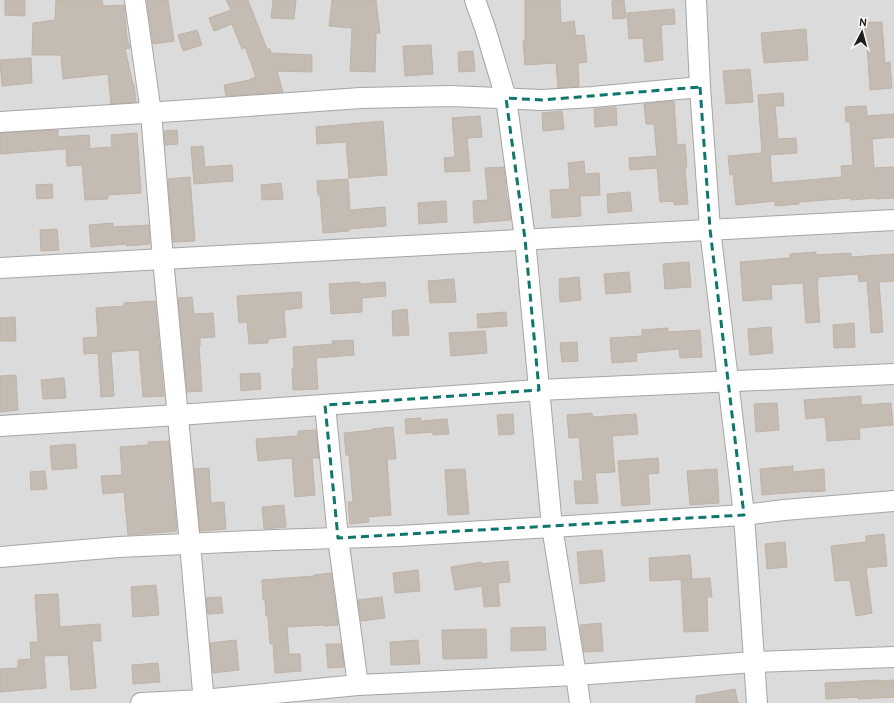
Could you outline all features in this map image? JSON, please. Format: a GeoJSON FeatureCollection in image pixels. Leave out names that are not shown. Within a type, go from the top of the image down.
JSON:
{"type":"FeatureCollection","features":[{"type":"Feature","properties":{"kind":"street"},"geometry":{"type":"LineString","coordinates":[[135,0],[151,113],[203,701]]}},
{"type":"Feature","properties":{"kind":"street"},"geometry":{"type":"LineString","coordinates":[[475,0],[506,98],[525,239],[552,527],[580,703]]}},
{"type":"Feature","properties":{"kind":"street"},"geometry":{"type":"LineString","coordinates":[[696,0],[700,87],[710,229],[744,515],[757,703]]}},
{"type":"Feature","properties":{"kind":"street"},"geometry":{"type":"LineString","coordinates":[[0,122],[361,98],[450,96],[542,100],[700,87]]}},
{"type":"Feature","properties":{"kind":"street"},"geometry":{"type":"LineString","coordinates":[[0,268],[894,220]]}},
{"type":"Feature","properties":{"kind":"street"},"geometry":{"type":"LineString","coordinates":[[0,426],[539,390],[894,374]]}},
{"type":"Feature","properties":{"kind":"street"},"geometry":{"type":"LineString","coordinates":[[325,405],[338,538],[358,685]]}},
{"type":"Feature","properties":{"kind":"street"},"geometry":{"type":"LineString","coordinates":[[0,557],[119,547],[399,536],[744,515],[784,510],[894,501]]}},
{"type":"Feature","properties":{"kind":"street"},"geometry":{"type":"LineString","coordinates":[[142,703],[203,701],[358,685],[576,675],[754,662],[894,657]]}},
{"type":"Feature","properties":{"kind":"highlighted area"},"geometry":{"type":"Polygon","coordinates":[[[700,87],[710,229],[744,515],[338,538],[325,405],[539,390],[525,239],[506,98],[542,100],[700,87]]]}},
{"type":"Feature","properties":{"kind":"shaded area"},"geometry":{"type":"Polygon","coordinates":[[[0,0],[894,0],[894,703],[0,703],[0,0]]]}},
{"type":"Feature","properties":{"kind":"building"},"geometry":{"type":"Polygon","coordinates":[[[5,0],[25,0],[25,16],[5,15],[5,0]]]}},
{"type":"Feature","properties":{"kind":"building"},"geometry":{"type":"Polygon","coordinates":[[[56,0],[102,0],[103,6],[124,5],[127,38],[130,48],[125,49],[134,84],[136,102],[111,104],[108,74],[63,79],[61,55],[32,55],[33,23],[55,20],[56,0]]]}},
{"type":"Feature","properties":{"kind":"building"},"geometry":{"type":"Polygon","coordinates":[[[147,0],[168,0],[174,41],[153,44],[147,0]]]}},
{"type":"Feature","properties":{"kind":"building"},"geometry":{"type":"Polygon","coordinates":[[[226,0],[248,0],[267,49],[270,49],[271,53],[312,55],[312,72],[277,71],[283,92],[226,96],[224,85],[250,80],[256,77],[245,47],[242,49],[232,24],[214,31],[209,18],[231,10],[226,0]]]}},
{"type":"Feature","properties":{"kind":"building"},"geometry":{"type":"Polygon","coordinates":[[[273,0],[296,0],[294,19],[271,18],[273,0]]]}},
{"type":"Feature","properties":{"kind":"building"},"geometry":{"type":"Polygon","coordinates":[[[332,0],[376,0],[380,33],[376,33],[375,72],[350,71],[352,28],[329,26],[332,0]]]}},
{"type":"Feature","properties":{"kind":"building"},"geometry":{"type":"Polygon","coordinates":[[[525,0],[560,0],[561,23],[574,21],[576,36],[584,35],[587,62],[578,63],[579,86],[558,88],[556,63],[525,65],[523,41],[525,41],[525,0]]]}},
{"type":"Feature","properties":{"kind":"building"},"geometry":{"type":"Polygon","coordinates":[[[624,0],[626,18],[613,19],[612,1],[624,0]]]}},
{"type":"Feature","properties":{"kind":"building"},"geometry":{"type":"Polygon","coordinates":[[[674,9],[675,24],[661,25],[663,60],[645,62],[643,38],[629,39],[627,13],[674,9]]]}},
{"type":"Feature","properties":{"kind":"building"},"geometry":{"type":"Polygon","coordinates":[[[882,22],[885,63],[890,62],[892,88],[870,90],[867,45],[861,45],[860,23],[882,22]]]}},
{"type":"Feature","properties":{"kind":"building"},"geometry":{"type":"Polygon","coordinates":[[[806,29],[808,60],[764,63],[761,33],[806,29]]]}},
{"type":"Feature","properties":{"kind":"building"},"geometry":{"type":"Polygon","coordinates":[[[197,30],[202,45],[183,51],[178,35],[197,30]]]}},
{"type":"Feature","properties":{"kind":"building"},"geometry":{"type":"Polygon","coordinates":[[[431,45],[433,74],[405,76],[403,46],[431,45]]]}},
{"type":"Feature","properties":{"kind":"building"},"geometry":{"type":"Polygon","coordinates":[[[473,51],[475,71],[459,72],[458,52],[473,51]]]}},
{"type":"Feature","properties":{"kind":"building"},"geometry":{"type":"Polygon","coordinates":[[[31,58],[32,83],[2,86],[0,60],[31,58]]]}},
{"type":"Feature","properties":{"kind":"building"},"geometry":{"type":"Polygon","coordinates":[[[750,69],[753,102],[726,104],[723,71],[750,69]]]}},
{"type":"Feature","properties":{"kind":"building"},"geometry":{"type":"Polygon","coordinates":[[[783,93],[784,106],[775,106],[778,139],[796,138],[797,153],[770,155],[772,183],[842,177],[841,166],[853,165],[850,122],[846,122],[845,107],[866,106],[867,116],[894,114],[894,137],[872,139],[874,168],[894,167],[894,198],[851,200],[851,198],[799,202],[799,204],[775,206],[775,201],[736,205],[733,174],[730,175],[728,156],[762,153],[758,95],[783,93]]]}},
{"type":"Feature","properties":{"kind":"building"},"geometry":{"type":"Polygon","coordinates":[[[674,101],[677,145],[685,144],[688,204],[674,205],[674,201],[660,202],[657,168],[630,170],[629,158],[657,156],[654,124],[646,124],[644,104],[674,101]]]}},
{"type":"Feature","properties":{"kind":"building"},"geometry":{"type":"Polygon","coordinates":[[[616,107],[617,125],[595,127],[594,109],[616,107]]]}},
{"type":"Feature","properties":{"kind":"building"},"geometry":{"type":"Polygon","coordinates":[[[562,111],[564,129],[543,131],[542,113],[562,111]]]}},
{"type":"Feature","properties":{"kind":"building"},"geometry":{"type":"Polygon","coordinates":[[[480,116],[482,137],[467,138],[470,171],[445,172],[444,158],[455,157],[452,118],[480,116]]]}},
{"type":"Feature","properties":{"kind":"building"},"geometry":{"type":"Polygon","coordinates":[[[383,121],[387,175],[349,178],[346,142],[317,144],[316,127],[383,121]]]}},
{"type":"Feature","properties":{"kind":"building"},"geometry":{"type":"Polygon","coordinates":[[[58,130],[58,137],[89,135],[90,147],[0,154],[0,133],[58,130]]]}},
{"type":"Feature","properties":{"kind":"building"},"geometry":{"type":"Polygon","coordinates":[[[177,130],[178,144],[165,145],[164,131],[177,130]]]}},
{"type":"Feature","properties":{"kind":"building"},"geometry":{"type":"Polygon","coordinates":[[[137,133],[141,193],[108,195],[108,199],[85,200],[82,165],[67,166],[66,150],[112,147],[111,135],[137,133]]]}},
{"type":"Feature","properties":{"kind":"building"},"geometry":{"type":"Polygon","coordinates":[[[203,146],[205,167],[232,165],[233,181],[194,184],[191,147],[203,146]]]}},
{"type":"Feature","properties":{"kind":"building"},"geometry":{"type":"Polygon","coordinates":[[[584,161],[585,174],[599,173],[600,195],[580,196],[581,216],[552,218],[550,190],[570,189],[568,163],[584,161]]]}},
{"type":"Feature","properties":{"kind":"building"},"geometry":{"type":"Polygon","coordinates":[[[504,167],[507,199],[511,220],[474,223],[473,201],[488,200],[485,168],[504,167]]]}},
{"type":"Feature","properties":{"kind":"building"},"geometry":{"type":"Polygon","coordinates":[[[190,177],[195,241],[173,242],[168,179],[190,177]]]}},
{"type":"Feature","properties":{"kind":"building"},"geometry":{"type":"Polygon","coordinates":[[[348,179],[350,210],[385,207],[386,226],[323,233],[320,195],[318,195],[317,181],[348,179]]]}},
{"type":"Feature","properties":{"kind":"building"},"geometry":{"type":"Polygon","coordinates":[[[281,183],[283,199],[262,200],[261,185],[281,183]]]}},
{"type":"Feature","properties":{"kind":"building"},"geometry":{"type":"Polygon","coordinates":[[[52,184],[53,198],[37,199],[36,185],[52,184]]]}},
{"type":"Feature","properties":{"kind":"building"},"geometry":{"type":"Polygon","coordinates":[[[630,192],[632,211],[608,213],[607,194],[630,192]]]}},
{"type":"Feature","properties":{"kind":"building"},"geometry":{"type":"Polygon","coordinates":[[[446,201],[447,222],[419,224],[418,203],[446,201]]]}},
{"type":"Feature","properties":{"kind":"building"},"geometry":{"type":"Polygon","coordinates":[[[113,223],[113,227],[149,225],[150,244],[91,247],[89,225],[113,223]]]}},
{"type":"Feature","properties":{"kind":"building"},"geometry":{"type":"Polygon","coordinates":[[[57,229],[59,250],[41,251],[40,230],[57,229]]]}},
{"type":"Feature","properties":{"kind":"building"},"geometry":{"type":"Polygon","coordinates":[[[816,252],[816,255],[851,253],[851,257],[894,254],[894,281],[879,282],[883,332],[871,333],[867,281],[859,282],[858,274],[818,277],[817,282],[820,322],[806,323],[803,283],[771,285],[772,299],[743,301],[740,262],[790,258],[790,254],[816,252]]]}},
{"type":"Feature","properties":{"kind":"building"},"geometry":{"type":"Polygon","coordinates":[[[689,262],[691,287],[665,289],[663,264],[689,262]]]}},
{"type":"Feature","properties":{"kind":"building"},"geometry":{"type":"Polygon","coordinates":[[[629,272],[631,292],[606,294],[604,274],[629,272]]]}},
{"type":"Feature","properties":{"kind":"building"},"geometry":{"type":"Polygon","coordinates":[[[579,277],[581,300],[560,302],[559,279],[579,277]]]}},
{"type":"Feature","properties":{"kind":"building"},"geometry":{"type":"Polygon","coordinates":[[[454,279],[456,302],[430,303],[428,281],[454,279]]]}},
{"type":"Feature","properties":{"kind":"building"},"geometry":{"type":"Polygon","coordinates":[[[360,282],[361,284],[385,282],[386,296],[362,298],[362,312],[331,314],[329,284],[360,282]]]}},
{"type":"Feature","properties":{"kind":"building"},"geometry":{"type":"Polygon","coordinates":[[[301,292],[302,308],[284,310],[286,337],[268,339],[268,343],[249,344],[247,322],[239,323],[237,296],[301,292]]]}},
{"type":"Feature","properties":{"kind":"building"},"geometry":{"type":"Polygon","coordinates":[[[192,297],[194,314],[213,313],[215,337],[200,338],[199,346],[202,391],[187,392],[178,298],[192,297]]]}},
{"type":"Feature","properties":{"kind":"building"},"geometry":{"type":"Polygon","coordinates":[[[155,301],[164,396],[143,397],[139,350],[111,352],[114,396],[101,397],[98,353],[84,354],[83,338],[98,337],[96,308],[124,306],[124,303],[155,301]]]}},
{"type":"Feature","properties":{"kind":"building"},"geometry":{"type":"Polygon","coordinates":[[[407,309],[409,335],[393,336],[392,311],[407,309]]]}},
{"type":"Feature","properties":{"kind":"building"},"geometry":{"type":"Polygon","coordinates":[[[506,312],[507,326],[478,328],[477,314],[506,312]]]}},
{"type":"Feature","properties":{"kind":"building"},"geometry":{"type":"Polygon","coordinates":[[[15,317],[16,341],[0,341],[0,318],[15,317]]]}},
{"type":"Feature","properties":{"kind":"building"},"geometry":{"type":"Polygon","coordinates":[[[854,323],[855,347],[834,348],[833,325],[854,323]]]}},
{"type":"Feature","properties":{"kind":"building"},"geometry":{"type":"Polygon","coordinates":[[[771,327],[773,353],[750,355],[748,329],[771,327]]]}},
{"type":"Feature","properties":{"kind":"building"},"geometry":{"type":"Polygon","coordinates":[[[668,328],[668,332],[700,330],[702,357],[680,358],[679,349],[636,353],[637,361],[612,363],[610,338],[642,336],[642,330],[668,328]]]}},
{"type":"Feature","properties":{"kind":"building"},"geometry":{"type":"Polygon","coordinates":[[[485,331],[487,353],[451,356],[449,333],[485,331]]]}},
{"type":"Feature","properties":{"kind":"building"},"geometry":{"type":"Polygon","coordinates":[[[353,340],[354,355],[316,358],[318,389],[293,390],[293,347],[333,344],[332,341],[353,340]]]}},
{"type":"Feature","properties":{"kind":"building"},"geometry":{"type":"Polygon","coordinates":[[[577,342],[578,361],[562,362],[560,343],[577,342]]]}},
{"type":"Feature","properties":{"kind":"building"},"geometry":{"type":"Polygon","coordinates":[[[260,373],[261,389],[241,391],[240,374],[260,373]]]}},
{"type":"Feature","properties":{"kind":"building"},"geometry":{"type":"Polygon","coordinates":[[[16,375],[18,410],[0,412],[0,376],[16,375]]]}},
{"type":"Feature","properties":{"kind":"building"},"geometry":{"type":"Polygon","coordinates":[[[64,378],[66,398],[43,399],[41,380],[64,378]]]}},
{"type":"Feature","properties":{"kind":"building"},"geometry":{"type":"Polygon","coordinates":[[[861,396],[861,405],[891,403],[893,425],[859,428],[860,439],[827,441],[825,417],[806,419],[804,400],[861,396]]]}},
{"type":"Feature","properties":{"kind":"building"},"geometry":{"type":"Polygon","coordinates":[[[777,403],[779,430],[756,432],[754,404],[777,403]]]}},
{"type":"Feature","properties":{"kind":"building"},"geometry":{"type":"Polygon","coordinates":[[[592,413],[593,417],[636,414],[638,434],[612,436],[615,472],[595,473],[598,503],[576,504],[574,481],[583,481],[579,437],[569,438],[567,415],[592,413]]]}},
{"type":"Feature","properties":{"kind":"building"},"geometry":{"type":"Polygon","coordinates":[[[513,414],[514,434],[499,435],[497,415],[513,414]]]}},
{"type":"Feature","properties":{"kind":"building"},"geometry":{"type":"Polygon","coordinates":[[[421,418],[421,421],[447,419],[449,434],[433,435],[433,432],[406,434],[405,419],[421,418]]]}},
{"type":"Feature","properties":{"kind":"building"},"geometry":{"type":"Polygon","coordinates":[[[393,427],[396,459],[387,459],[391,515],[368,517],[369,522],[350,524],[348,502],[353,502],[349,455],[346,455],[344,433],[393,427]]]}},
{"type":"Feature","properties":{"kind":"building"},"geometry":{"type":"Polygon","coordinates":[[[316,430],[319,458],[312,458],[315,495],[295,497],[292,458],[258,461],[256,439],[298,436],[298,431],[316,430]]]}},
{"type":"Feature","properties":{"kind":"building"},"geometry":{"type":"Polygon","coordinates":[[[169,441],[177,531],[128,535],[124,492],[103,494],[101,476],[122,475],[120,447],[149,445],[148,442],[169,441]]]}},
{"type":"Feature","properties":{"kind":"building"},"geometry":{"type":"Polygon","coordinates":[[[75,444],[77,468],[52,470],[50,446],[75,444]]]}},
{"type":"Feature","properties":{"kind":"building"},"geometry":{"type":"Polygon","coordinates":[[[658,458],[659,473],[648,474],[650,504],[622,506],[618,461],[658,458]]]}},
{"type":"Feature","properties":{"kind":"building"},"geometry":{"type":"Polygon","coordinates":[[[793,466],[793,472],[824,469],[825,491],[762,495],[760,469],[793,466]]]}},
{"type":"Feature","properties":{"kind":"building"},"geometry":{"type":"Polygon","coordinates":[[[209,468],[211,503],[224,502],[226,529],[200,531],[194,469],[209,468]]]}},
{"type":"Feature","properties":{"kind":"building"},"geometry":{"type":"Polygon","coordinates":[[[465,469],[469,514],[448,515],[445,470],[465,469]]]}},
{"type":"Feature","properties":{"kind":"building"},"geometry":{"type":"Polygon","coordinates":[[[717,469],[719,503],[690,505],[687,471],[717,469]]]}},
{"type":"Feature","properties":{"kind":"building"},"geometry":{"type":"Polygon","coordinates":[[[45,471],[47,489],[31,490],[30,472],[45,471]]]}},
{"type":"Feature","properties":{"kind":"building"},"geometry":{"type":"Polygon","coordinates":[[[284,505],[286,527],[264,529],[262,507],[284,505]]]}},
{"type":"Feature","properties":{"kind":"building"},"geometry":{"type":"Polygon","coordinates":[[[884,534],[887,566],[866,568],[872,613],[856,616],[850,580],[835,581],[831,546],[866,542],[866,536],[884,534]]]}},
{"type":"Feature","properties":{"kind":"building"},"geometry":{"type":"Polygon","coordinates":[[[785,542],[787,567],[767,569],[765,544],[785,542]]]}},
{"type":"Feature","properties":{"kind":"building"},"geometry":{"type":"Polygon","coordinates":[[[602,550],[605,581],[580,584],[577,552],[602,550]]]}},
{"type":"Feature","properties":{"kind":"building"},"geometry":{"type":"Polygon","coordinates":[[[690,555],[692,579],[650,581],[649,558],[690,555]]]}},
{"type":"Feature","properties":{"kind":"building"},"geometry":{"type":"Polygon","coordinates":[[[508,561],[510,582],[498,583],[500,606],[484,607],[482,586],[455,590],[451,567],[481,562],[481,564],[508,561]]]}},
{"type":"Feature","properties":{"kind":"building"},"geometry":{"type":"Polygon","coordinates":[[[418,570],[420,591],[395,593],[393,573],[418,570]]]}},
{"type":"Feature","properties":{"kind":"building"},"geometry":{"type":"Polygon","coordinates":[[[331,573],[338,625],[287,627],[289,654],[300,654],[301,671],[275,673],[273,644],[270,644],[268,616],[266,616],[265,600],[263,600],[262,580],[314,576],[331,573]]]}},
{"type":"Feature","properties":{"kind":"building"},"geometry":{"type":"Polygon","coordinates":[[[710,578],[712,597],[707,597],[708,631],[684,632],[681,580],[710,578]]]}},
{"type":"Feature","properties":{"kind":"building"},"geometry":{"type":"Polygon","coordinates":[[[156,585],[159,615],[133,617],[131,587],[156,585]]]}},
{"type":"Feature","properties":{"kind":"building"},"geometry":{"type":"Polygon","coordinates":[[[58,594],[60,627],[100,624],[101,641],[92,641],[96,688],[71,690],[68,655],[44,656],[46,688],[0,692],[0,669],[18,668],[18,660],[31,659],[30,642],[38,642],[35,595],[58,594]]]}},
{"type":"Feature","properties":{"kind":"building"},"geometry":{"type":"Polygon","coordinates":[[[221,597],[223,613],[208,614],[206,598],[221,597]]]}},
{"type":"Feature","properties":{"kind":"building"},"geometry":{"type":"Polygon","coordinates":[[[382,597],[385,618],[361,621],[358,600],[382,597]]]}},
{"type":"Feature","properties":{"kind":"building"},"geometry":{"type":"Polygon","coordinates":[[[601,623],[603,651],[584,652],[580,625],[601,623]]]}},
{"type":"Feature","properties":{"kind":"building"},"geometry":{"type":"Polygon","coordinates":[[[545,627],[546,650],[511,651],[511,628],[545,627]]]}},
{"type":"Feature","properties":{"kind":"building"},"geometry":{"type":"Polygon","coordinates":[[[486,629],[487,658],[443,659],[442,630],[486,629]]]}},
{"type":"Feature","properties":{"kind":"building"},"geometry":{"type":"Polygon","coordinates":[[[236,640],[239,670],[213,673],[210,643],[236,640]]]}},
{"type":"Feature","properties":{"kind":"building"},"geometry":{"type":"Polygon","coordinates":[[[418,640],[420,664],[391,665],[390,642],[418,640]]]}},
{"type":"Feature","properties":{"kind":"building"},"geometry":{"type":"Polygon","coordinates":[[[326,644],[341,644],[344,667],[328,668],[326,644]]]}},
{"type":"Feature","properties":{"kind":"building"},"geometry":{"type":"Polygon","coordinates":[[[158,663],[160,682],[133,684],[132,665],[158,663]]]}},
{"type":"Feature","properties":{"kind":"building"},"geometry":{"type":"Polygon","coordinates":[[[894,680],[894,697],[826,699],[825,683],[894,680]]]}},
{"type":"Feature","properties":{"kind":"building"},"geometry":{"type":"Polygon","coordinates":[[[735,689],[738,703],[696,703],[696,696],[735,689]]]}}]}
